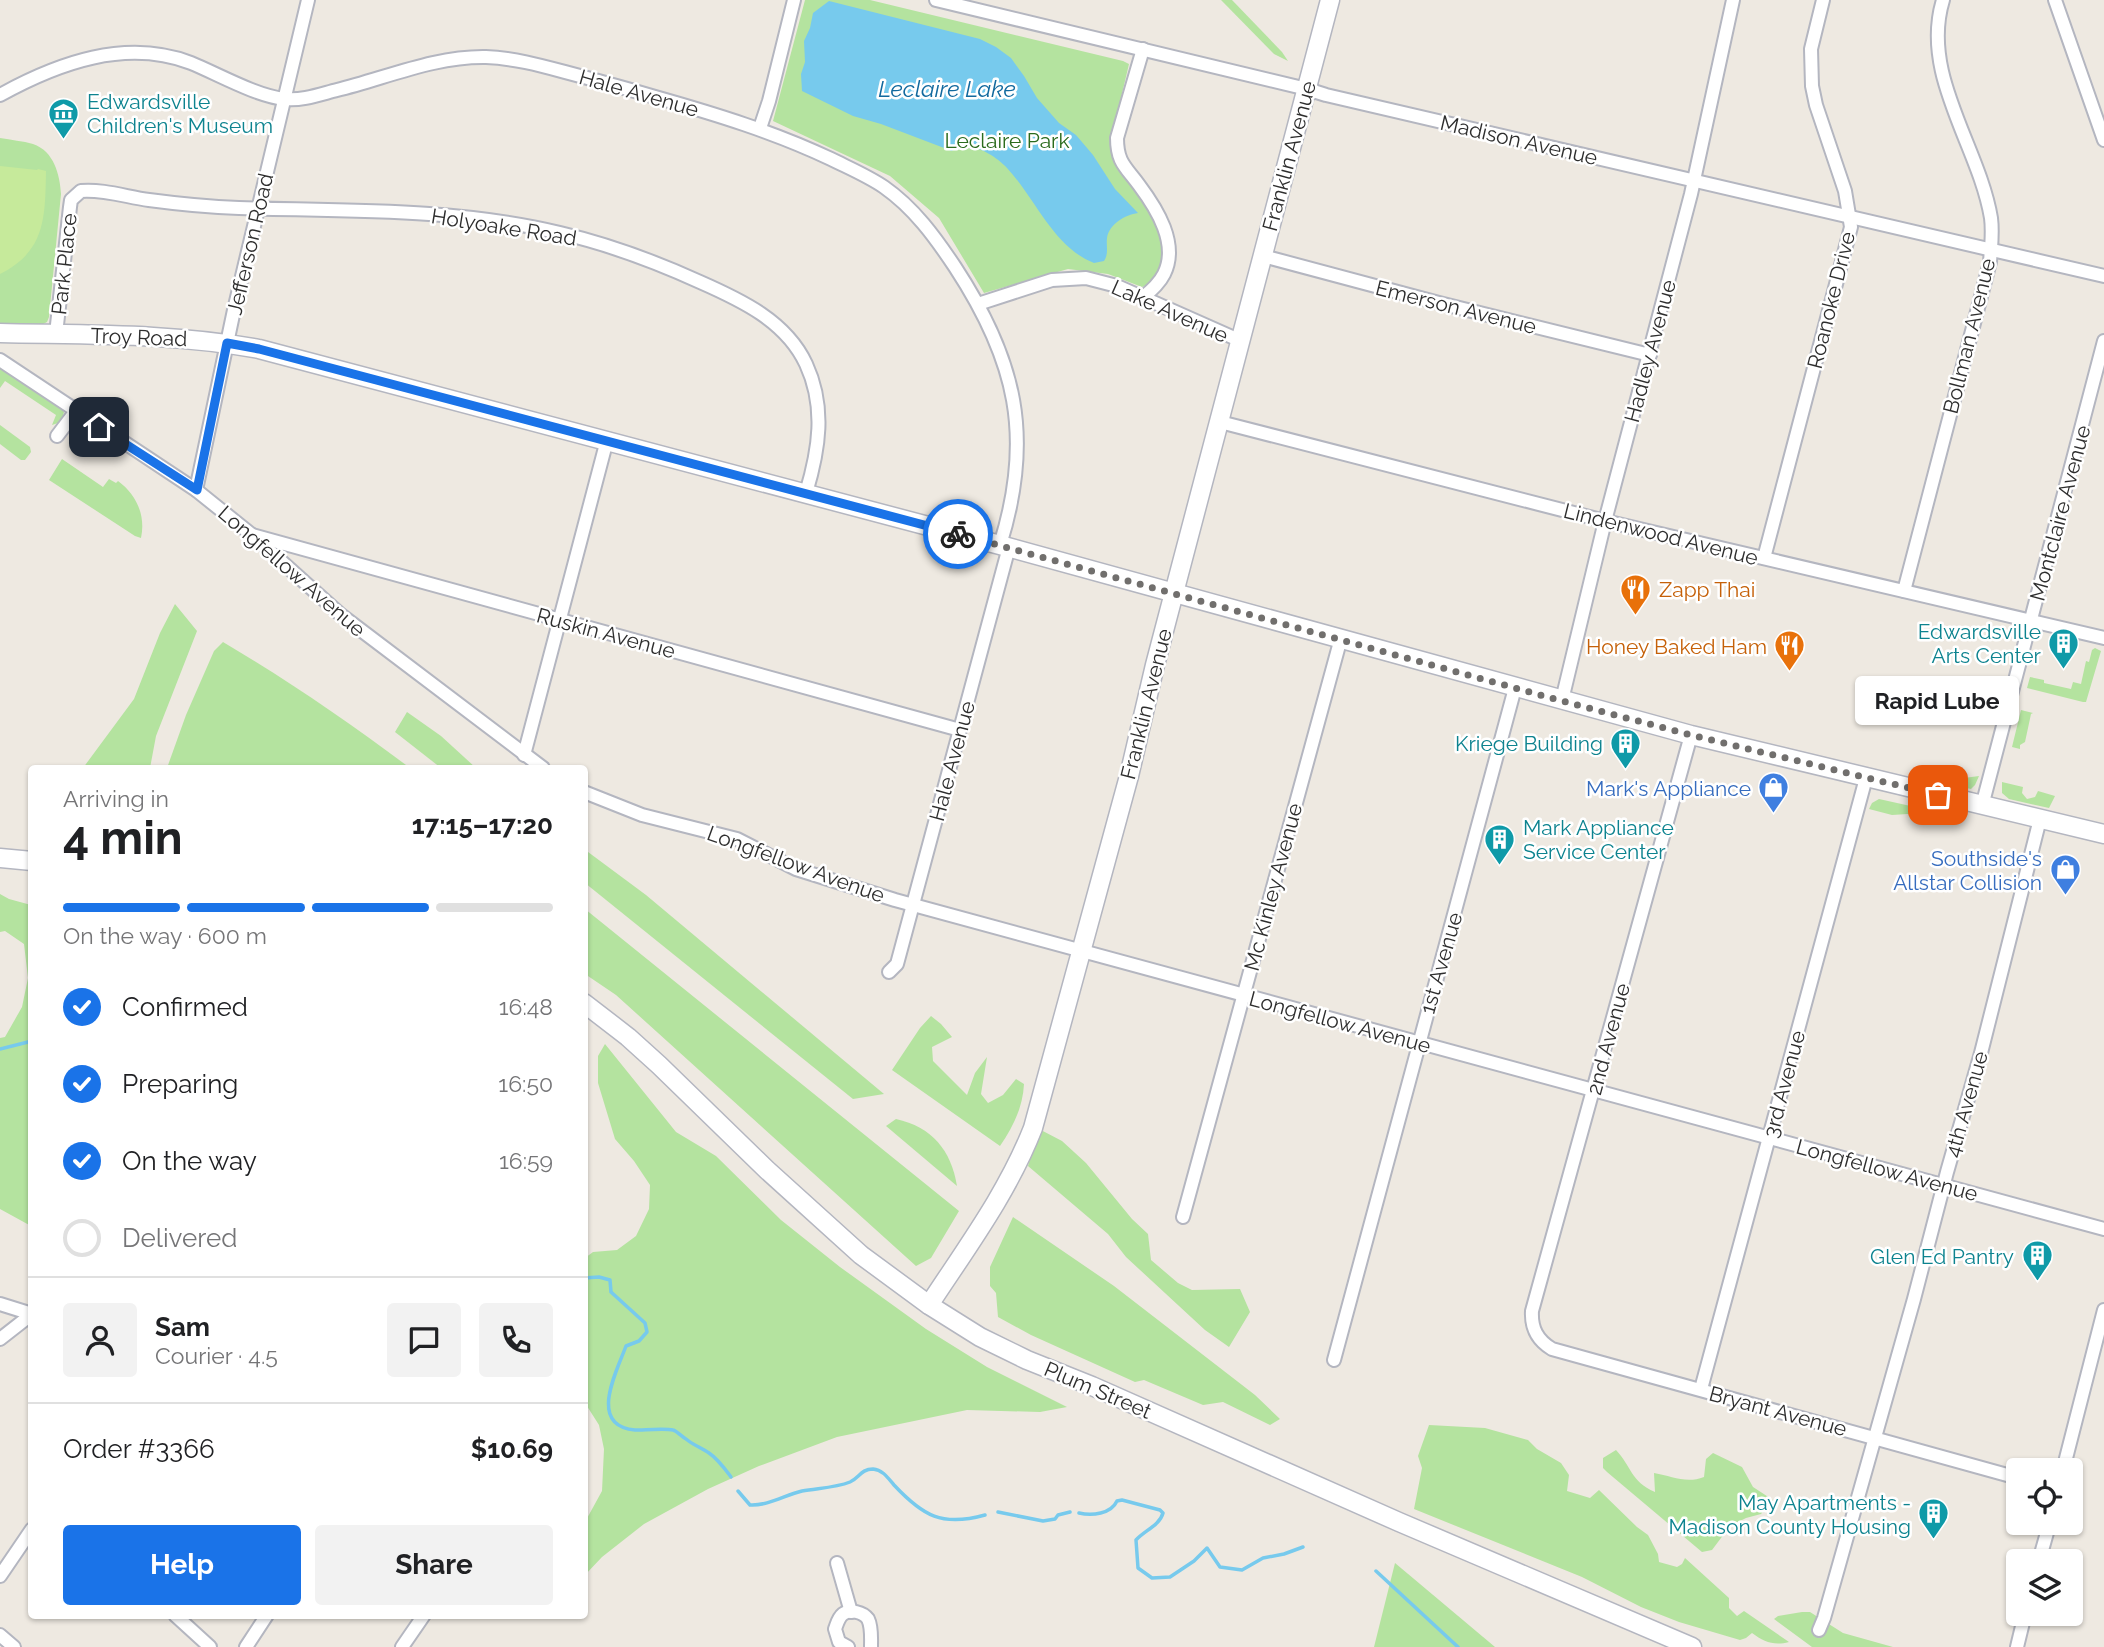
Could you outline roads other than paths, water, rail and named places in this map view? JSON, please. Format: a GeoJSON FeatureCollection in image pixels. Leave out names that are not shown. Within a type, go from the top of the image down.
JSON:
{"type":"FeatureCollection","features":[{"type":"Feature","properties":{"kind":"main road","name":"Franklin Avenue"},"geometry":{"type":"LineString","coordinates":[[929,1305],[1003,1193],[1034,1128],[1330,0]]}},
{"type":"Feature","properties":{"kind":"main road","name":"Troy Road"},"geometry":{"type":"LineString","coordinates":[[0,333],[157,337],[227,343],[259,349],[1004,546],[1691,735],[2104,834]]}},
{"type":"Feature","properties":{"kind":"main road"},"geometry":{"type":"LineString","coordinates":[[0,858],[28,861]]}},
{"type":"Feature","properties":{"kind":"main road","name":"Plum Street"},"geometry":{"type":"LineString","coordinates":[[588,1006],[659,1065],[766,1170],[842,1239],[929,1305],[980,1337],[1579,1601],[1692,1647]]}},
{"type":"Feature","properties":{"kind":"street","name":"Jefferson Road"},"geometry":{"type":"LineString","coordinates":[[197,490],[227,343],[308,0]]}},
{"type":"Feature","properties":{"kind":"street"},"geometry":{"type":"LineString","coordinates":[[760,128],[794,0]]}},
{"type":"Feature","properties":{"kind":"street","name":"Madison Avenue"},"geometry":{"type":"LineString","coordinates":[[936,0],[1326,95],[2104,276]]}},
{"type":"Feature","properties":{"kind":"street","name":"Hadley Avenue"},"geometry":{"type":"LineString","coordinates":[[1562,701],[1605,521],[1693,180],[1733,0]]}},
{"type":"Feature","properties":{"kind":"street","name":"Roanoke Drive"},"geometry":{"type":"LineString","coordinates":[[1764,558],[1851,227],[1845,191],[1816,106],[1812,86],[1811,49],[1823,0]]}},
{"type":"Feature","properties":{"kind":"street","name":"Bollman Avenue"},"geometry":{"type":"LineString","coordinates":[[1904,591],[1991,249],[1987,203],[1939,64],[1938,26],[1943,0]]}},
{"type":"Feature","properties":{"kind":"street"},"geometry":{"type":"LineString","coordinates":[[2055,0],[2104,141]]}},
{"type":"Feature","properties":{"kind":"street"},"geometry":{"type":"LineString","coordinates":[[1142,298],[1164,275],[1170,251],[1161,220],[1149,199],[1124,168],[1117,149],[1117,138],[1143,49]]}},
{"type":"Feature","properties":{"kind":"street","name":"Hale Avenue"},"geometry":{"type":"LineString","coordinates":[[0,95],[44,74],[78,62],[106,54],[129,52],[173,58],[284,99],[307,97],[436,62],[485,57],[510,59],[633,90],[760,128],[863,174],[902,201],[919,218],[945,253],[978,304],[1005,366],[1016,413],[1018,444],[1017,473],[1004,546],[960,730],[897,964],[889,972]]}},
{"type":"Feature","properties":{"kind":"street","name":"Holyoake Road"},"geometry":{"type":"LineString","coordinates":[[75,195],[89,191],[204,206],[385,211],[523,225],[599,243],[677,271],[729,295],[770,319],[786,334],[806,364],[814,384],[819,419],[816,459],[806,493]]}},
{"type":"Feature","properties":{"kind":"street","name":"Park Place"},"geometry":{"type":"LineString","coordinates":[[56,334],[70,207],[75,195]]}},
{"type":"Feature","properties":{"kind":"street","name":"Emerson Avenue"},"geometry":{"type":"LineString","coordinates":[[1263,256],[1650,355]]}},
{"type":"Feature","properties":{"kind":"street","name":"Lake Avenue"},"geometry":{"type":"LineString","coordinates":[[978,304],[1052,280],[1069,278],[1101,281],[1241,341]]}},
{"type":"Feature","properties":{"kind":"street","name":"Montclaire Avenue"},"geometry":{"type":"LineString","coordinates":[[1982,806],[2104,341]]}},
{"type":"Feature","properties":{"kind":"street","name":"Longfellow Avenue"},"geometry":{"type":"LineString","coordinates":[[0,360],[197,490],[341,615],[539,765]]}},
{"type":"Feature","properties":{"kind":"street"},"geometry":{"type":"LineString","coordinates":[[57,436],[76,411]]}},
{"type":"Feature","properties":{"kind":"street","name":"Lindenwood Avenue"},"geometry":{"type":"LineString","coordinates":[[1220,422],[1605,521],[2104,638]]}},
{"type":"Feature","properties":{"kind":"street"},"geometry":{"type":"LineString","coordinates":[[524,755],[607,440]]}},
{"type":"Feature","properties":{"kind":"street","name":"Ruskin Avenue"},"geometry":{"type":"LineString","coordinates":[[252,536],[960,730]]}},
{"type":"Feature","properties":{"kind":"street","name":"Mc Kinley Avenue"},"geometry":{"type":"LineString","coordinates":[[1183,1217],[1341,639]]}},
{"type":"Feature","properties":{"kind":"street","name":"1st Avenue"},"geometry":{"type":"LineString","coordinates":[[1334,1360],[1515,688]]}},
{"type":"Feature","properties":{"kind":"street","name":"2nd Avenue"},"geometry":{"type":"LineString","coordinates":[[1540,1340],[1533,1329],[1532,1311],[1691,735]]}},
{"type":"Feature","properties":{"kind":"street","name":"3rd Avenue"},"geometry":{"type":"LineString","coordinates":[[1701,1389],[1866,778]]}},
{"type":"Feature","properties":{"kind":"street","name":"Longfellow Avenue"},"geometry":{"type":"LineString","coordinates":[[588,794],[670,824],[737,839],[796,869],[913,905],[2104,1229]]}},
{"type":"Feature","properties":{"kind":"street","name":"4th Avenue"},"geometry":{"type":"LineString","coordinates":[[1819,1630],[1918,1287],[2040,819]]}},
{"type":"Feature","properties":{"kind":"street"},"geometry":{"type":"LineString","coordinates":[[0,1304],[28,1313]]}},
{"type":"Feature","properties":{"kind":"street"},"geometry":{"type":"LineString","coordinates":[[2066,1458],[2104,1310]]}},
{"type":"Feature","properties":{"kind":"street"},"geometry":{"type":"LineString","coordinates":[[0,1339],[28,1317]]}},
{"type":"Feature","properties":{"kind":"street","name":"Bryant Avenue"},"geometry":{"type":"LineString","coordinates":[[1540,1340],[1552,1349],[2006,1475]]}},
{"type":"Feature","properties":{"kind":"street"},"geometry":{"type":"LineString","coordinates":[[0,1576],[28,1535]]}},
{"type":"Feature","properties":{"kind":"street"},"geometry":{"type":"LineString","coordinates":[[837,1563],[851,1612]]}},
{"type":"Feature","properties":{"kind":"street"},"geometry":{"type":"LineString","coordinates":[[848,1647],[839,1642],[835,1629],[840,1617],[851,1612],[867,1617],[870,1647]]}},
{"type":"Feature","properties":{"kind":"street"},"geometry":{"type":"LineString","coordinates":[[179,1619],[210,1647]]}},
{"type":"Feature","properties":{"kind":"street"},"geometry":{"type":"LineString","coordinates":[[246,1647],[264,1619]]}},
{"type":"Feature","properties":{"kind":"street"},"geometry":{"type":"LineString","coordinates":[[402,1647],[421,1619]]}},
{"type":"Feature","properties":{"kind":"street"},"geometry":{"type":"LineString","coordinates":[[2017,1647],[2022,1626]]}},
{"type":"Feature","properties":{"kind":"street"},"geometry":{"type":"LineString","coordinates":[[0,1635],[14,1647]]}},
{"type":"Feature","properties":{"kind":"water","name":"Leclaire Lake"},"geometry":{"type":"Polygon","coordinates":[[[829,1],[980,39],[1011,58],[1037,98],[1059,123],[1076,135],[1115,189],[1138,213],[1123,218],[1111,228],[1104,261],[1094,263],[1067,246],[1007,168],[990,154],[967,146],[954,148],[952,151],[853,116],[802,91],[804,41],[813,13],[829,1]]]}},
{"type":"Feature","properties":{"kind":"waterway"},"geometry":{"type":"LineString","coordinates":[[0,1049],[28,1042]]}},
{"type":"Feature","properties":{"kind":"waterway"},"geometry":{"type":"LineString","coordinates":[[588,1278],[610,1280],[611,1292],[645,1323],[647,1332],[639,1341],[626,1346],[609,1396],[612,1419],[620,1426],[635,1430],[675,1431],[712,1455],[731,1477]]}},
{"type":"Feature","properties":{"kind":"waterway"},"geometry":{"type":"LineString","coordinates":[[738,1491],[750,1505],[763,1504],[802,1491],[844,1484],[866,1470],[873,1469],[882,1473],[914,1504],[934,1516],[957,1520],[985,1515]]}},
{"type":"Feature","properties":{"kind":"waterway"},"geometry":{"type":"LineString","coordinates":[[1079,1513],[1101,1513],[1122,1500],[1160,1510],[1163,1513],[1159,1521],[1136,1540],[1138,1568],[1152,1578],[1170,1577],[1194,1561],[1207,1548],[1220,1567],[1242,1570],[1263,1558],[1303,1547]]}},
{"type":"Feature","properties":{"kind":"waterway"},"geometry":{"type":"LineString","coordinates":[[998,1512],[1043,1521],[1070,1512]]}},
{"type":"Feature","properties":{"kind":"waterway"},"geometry":{"type":"LineString","coordinates":[[1376,1571],[1458,1647]]}},
{"type":"Feature","properties":{"kind":"place","name":"Edwardsville Children's Museum"},"geometry":{"type":"Point","coordinates":[64,140]}},
{"type":"Feature","properties":{"kind":"place","name":"Zapp Thai"},"geometry":{"type":"Point","coordinates":[1636,616]}},
{"type":"Feature","properties":{"kind":"place","name":"Edwardsville Arts Center"},"geometry":{"type":"Point","coordinates":[2064,670]}},
{"type":"Feature","properties":{"kind":"place","name":"Honey Baked Ham"},"geometry":{"type":"Point","coordinates":[1790,673]}},
{"type":"Feature","properties":{"kind":"place","name":"Kriege Building"},"geometry":{"type":"Point","coordinates":[1626,770]}},
{"type":"Feature","properties":{"kind":"place","name":"Rapid Lube"},"geometry":{"type":"Point","coordinates":[1938,795]}},
{"type":"Feature","properties":{"kind":"place","name":"Mark's Appliance"},"geometry":{"type":"Point","coordinates":[1774,815]}},
{"type":"Feature","properties":{"kind":"place","name":"Mark Appliance Service Center"},"geometry":{"type":"Point","coordinates":[1500,866]}},
{"type":"Feature","properties":{"kind":"place","name":"Southside's Allstar Collision"},"geometry":{"type":"Point","coordinates":[2065,897]}},
{"type":"Feature","properties":{"kind":"place","name":"Glen Ed Pantry"},"geometry":{"type":"Point","coordinates":[2037,1283]}},
{"type":"Feature","properties":{"kind":"place","name":"May Apartments - Madison County Housing"},"geometry":{"type":"Point","coordinates":[1934,1541]}},
{"type":"Feature","properties":{"kind":"park label","name":"Leclaire Park"},"geometry":{"type":"Point","coordinates":[1007,140]}}]}
